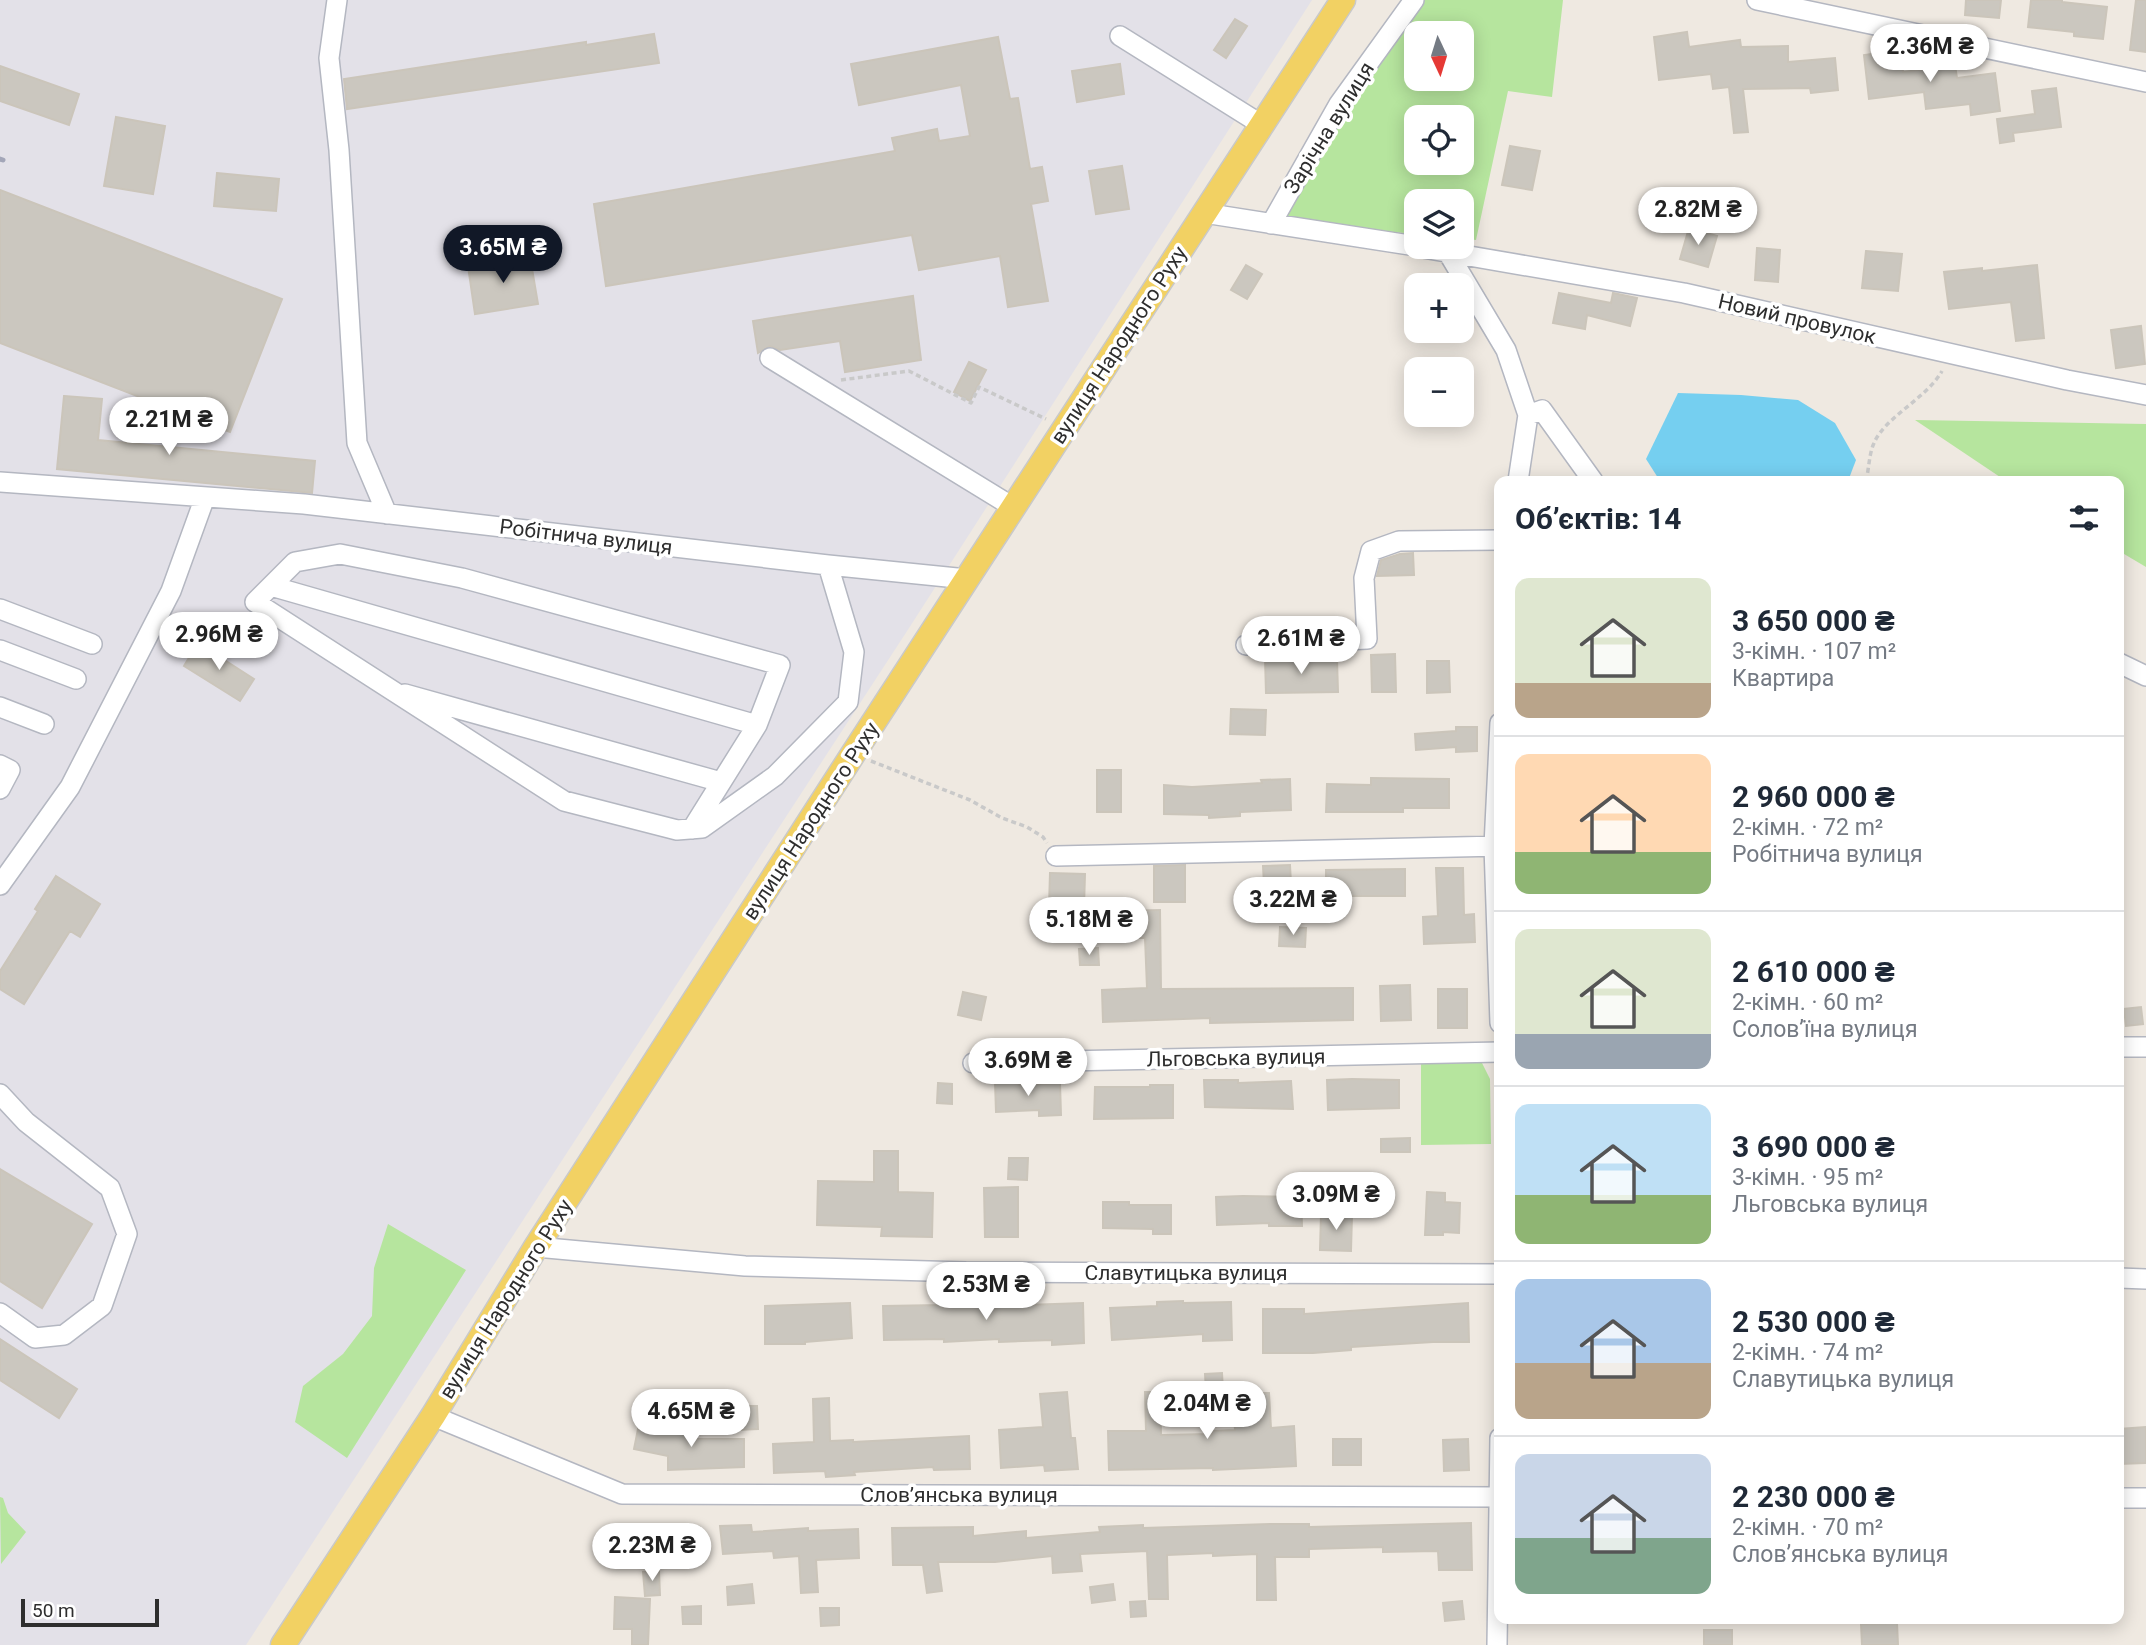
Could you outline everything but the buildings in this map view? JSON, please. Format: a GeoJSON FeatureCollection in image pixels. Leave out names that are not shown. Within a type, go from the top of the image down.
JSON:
{"type":"FeatureCollection","features":[{"type":"Feature","properties":{"kind":"main road","name":"вулиця Народного Руху"},"geometry":{"type":"LineString","coordinates":[[284,1645],[433,1416],[536,1247],[853,754],[1343,0]]}},
{"type":"Feature","properties":{"kind":"street"},"geometry":{"type":"LineString","coordinates":[[337,0],[328,58],[339,150],[357,443],[387,514]]}},
{"type":"Feature","properties":{"kind":"street","name":"Зарічна вулиця"},"geometry":{"type":"LineString","coordinates":[[1271,224],[1339,104],[1414,0]]}},
{"type":"Feature","properties":{"kind":"street"},"geometry":{"type":"LineString","coordinates":[[1758,0],[2146,82]]}},
{"type":"Feature","properties":{"kind":"street"},"geometry":{"type":"LineString","coordinates":[[1120,36],[1262,125]]}},
{"type":"Feature","properties":{"kind":"street","name":"Новий провулок"},"geometry":{"type":"LineString","coordinates":[[1204,213],[1404,245]]}},
{"type":"Feature","properties":{"kind":"street","name":"Новий провулок"},"geometry":{"type":"LineString","coordinates":[[1474,256],[1684,293],[2146,396]]}},
{"type":"Feature","properties":{"kind":"street"},"geometry":{"type":"LineString","coordinates":[[1452,259],[1506,350],[1528,415],[1519,476]]}},
{"type":"Feature","properties":{"kind":"street"},"geometry":{"type":"LineString","coordinates":[[769,358],[1013,507]]}},
{"type":"Feature","properties":{"kind":"street"},"geometry":{"type":"LineString","coordinates":[[1528,415],[1542,410],[1589,476]]}},
{"type":"Feature","properties":{"kind":"street","name":"Робітнича вулиця"},"geometry":{"type":"LineString","coordinates":[[0,482],[304,504],[967,579]]}},
{"type":"Feature","properties":{"kind":"street"},"geometry":{"type":"LineString","coordinates":[[0,885],[70,787],[171,591],[205,497]]}},
{"type":"Feature","properties":{"kind":"street"},"geometry":{"type":"LineString","coordinates":[[1246,645],[1367,639],[1364,578],[1371,551],[1399,541],[1494,540]]}},
{"type":"Feature","properties":{"kind":"street"},"geometry":{"type":"LineString","coordinates":[[692,829],[757,725],[780,665],[461,578],[340,554],[295,562],[254,602],[564,801],[677,830],[692,829],[702,828],[775,776],[848,702],[854,652],[828,565]]}},
{"type":"Feature","properties":{"kind":"street"},"geometry":{"type":"LineString","coordinates":[[271,586],[757,725]]}},
{"type":"Feature","properties":{"kind":"street"},"geometry":{"type":"LineString","coordinates":[[0,609],[92,644]]}},
{"type":"Feature","properties":{"kind":"street"},"geometry":{"type":"LineString","coordinates":[[0,650],[76,679]]}},
{"type":"Feature","properties":{"kind":"street"},"geometry":{"type":"LineString","coordinates":[[2124,665],[2146,676]]}},
{"type":"Feature","properties":{"kind":"street"},"geometry":{"type":"LineString","coordinates":[[388,689],[721,782]]}},
{"type":"Feature","properties":{"kind":"street"},"geometry":{"type":"LineString","coordinates":[[0,707],[44,724]]}},
{"type":"Feature","properties":{"kind":"street"},"geometry":{"type":"LineString","coordinates":[[0,765],[10,769],[0,789]]}},
{"type":"Feature","properties":{"kind":"street"},"geometry":{"type":"LineString","coordinates":[[1056,856],[1494,846]]}},
{"type":"Feature","properties":{"kind":"street"},"geometry":{"type":"LineString","coordinates":[[2124,1047],[2146,1047]]}},
{"type":"Feature","properties":{"kind":"street","name":"Льговська вулиця"},"geometry":{"type":"LineString","coordinates":[[973,1063],[1494,1052]]}},
{"type":"Feature","properties":{"kind":"street"},"geometry":{"type":"LineString","coordinates":[[0,1094],[26,1122],[110,1188],[127,1234],[102,1307],[64,1335],[35,1338],[0,1313]]}},
{"type":"Feature","properties":{"kind":"street","name":"Славутицька вулиця"},"geometry":{"type":"LineString","coordinates":[[536,1247],[746,1266],[800,1268],[965,1272],[1494,1274]]}},
{"type":"Feature","properties":{"kind":"street"},"geometry":{"type":"LineString","coordinates":[[2124,1279],[2146,1279]]}},
{"type":"Feature","properties":{"kind":"street","name":"Словʼянська вулиця"},"geometry":{"type":"LineString","coordinates":[[433,1416],[622,1493],[1494,1497]]}},
{"type":"Feature","properties":{"kind":"street"},"geometry":{"type":"LineString","coordinates":[[2124,1498],[2146,1498]]}},
{"type":"Feature","properties":{"kind":"street"},"geometry":{"type":"LineString","coordinates":[[1497,1624],[1497,1645]]}},
{"type":"Feature","properties":{"kind":"path"},"geometry":{"type":"LineString","coordinates":[[1867,476],[1874,442],[1936,383],[1952,354]]}},
{"type":"Feature","properties":{"kind":"path"},"geometry":{"type":"LineString","coordinates":[[839,380],[909,372],[971,403],[979,386],[1065,428]]}},
{"type":"Feature","properties":{"kind":"path"},"geometry":{"type":"LineString","coordinates":[[853,754],[970,800],[1002,818],[1027,827],[1043,837],[1056,856]]}},
{"type":"Feature","properties":{"kind":"shaded area"},"geometry":{"type":"Polygon","coordinates":[[[0,0],[1312,0],[911,625],[246,1645],[0,1645],[0,0]]]}},
{"type":"Feature","properties":{"kind":"green space"},"geometry":{"type":"Polygon","coordinates":[[[1423,0],[1563,0],[1552,97],[1508,91],[1476,240],[1474,189],[1404,189],[1404,233],[1324,226],[1283,215],[1362,86],[1404,27],[1404,91],[1474,91],[1474,21],[1408,21],[1423,0]]]}},
{"type":"Feature","properties":{"kind":"green space"},"geometry":{"type":"Polygon","coordinates":[[[1915,420],[2146,424],[2146,567],[2124,554],[2124,476],[1999,476],[1915,420]]]}},
{"type":"Feature","properties":{"kind":"green space"},"geometry":{"type":"Polygon","coordinates":[[[1421,1059],[1454,1059],[1482,1063],[1490,1079],[1491,1144],[1421,1145],[1421,1059]]]}},
{"type":"Feature","properties":{"kind":"green space"},"geometry":{"type":"Polygon","coordinates":[[[388,1224],[466,1270],[347,1458],[295,1422],[303,1386],[343,1354],[372,1316],[374,1268],[388,1224]]]}},
{"type":"Feature","properties":{"kind":"green space"},"geometry":{"type":"Polygon","coordinates":[[[0,1497],[3,1498],[8,1513],[26,1532],[1,1564],[0,1497]]]}},
{"type":"Feature","properties":{"kind":"water"},"geometry":{"type":"Polygon","coordinates":[[[1678,393],[1798,400],[1835,423],[1856,460],[1850,476],[1657,476],[1646,459],[1678,393]]]}}]}
